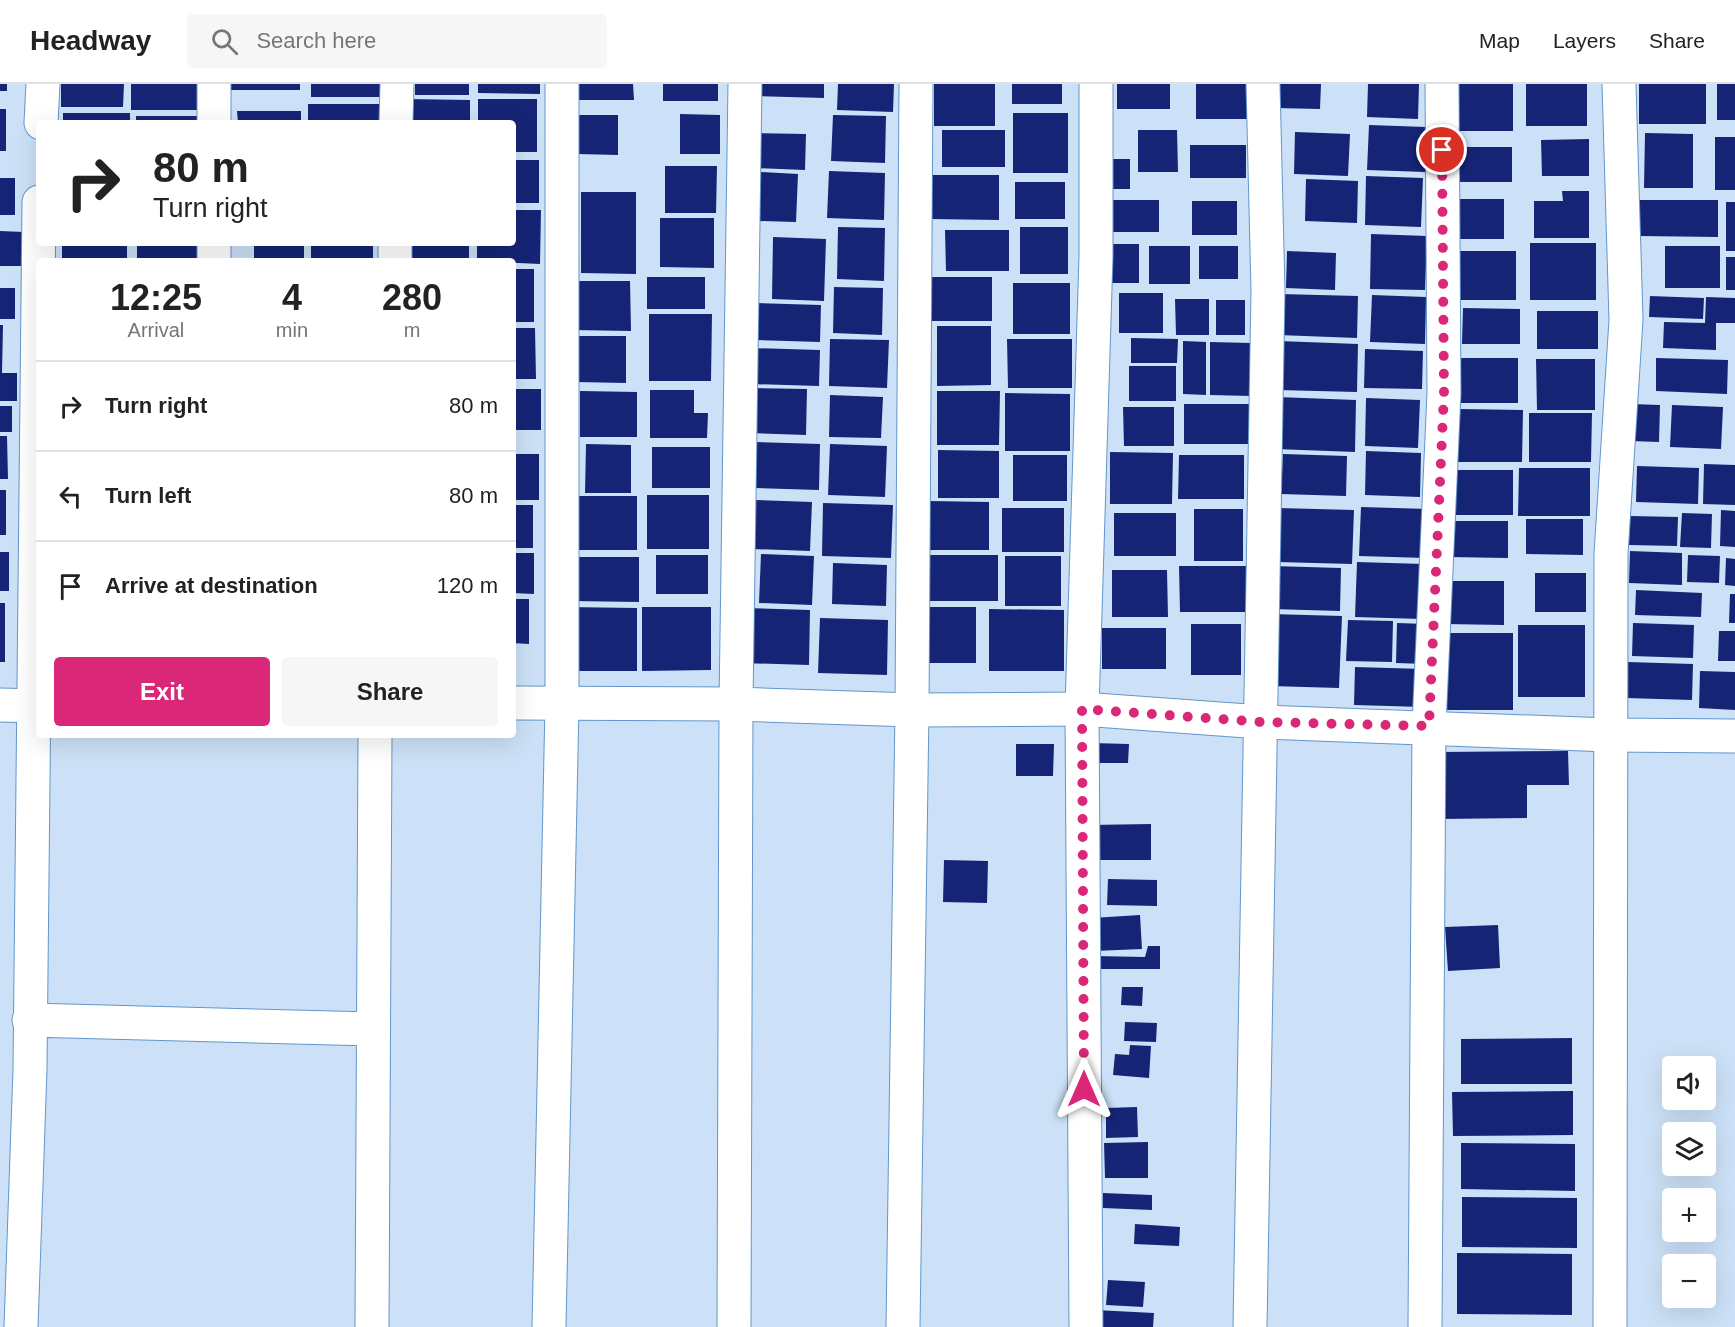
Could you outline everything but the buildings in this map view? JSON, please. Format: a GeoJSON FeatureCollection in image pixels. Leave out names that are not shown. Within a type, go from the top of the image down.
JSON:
{"type":"FeatureCollection","features":[{"type":"Feature","properties":{"kind":"street"},"geometry":{"type":"LineString","coordinates":[[41,120],[43,84]]}},
{"type":"Feature","properties":{"kind":"street"},"geometry":{"type":"LineString","coordinates":[[214,84],[214,120]]}},
{"type":"Feature","properties":{"kind":"street"},"geometry":{"type":"LineString","coordinates":[[396,120],[397,84]]}},
{"type":"Feature","properties":{"kind":"street"},"geometry":{"type":"LineString","coordinates":[[549,1327],[562,705],[562,84]]}},
{"type":"Feature","properties":{"kind":"street"},"geometry":{"type":"LineString","coordinates":[[734,1327],[736,704],[745,84]]}},
{"type":"Feature","properties":{"kind":"street"},"geometry":{"type":"LineString","coordinates":[[903,1327],[912,710],[916,84]]}},
{"type":"Feature","properties":{"kind":"street"},"geometry":{"type":"LineString","coordinates":[[1086,1327],[1082,709],[1096,256],[1096,84]]}},
{"type":"Feature","properties":{"kind":"street"},"geometry":{"type":"LineString","coordinates":[[1250,1327],[1268,291],[1263,84]]}},
{"type":"Feature","properties":{"kind":"street"},"geometry":{"type":"LineString","coordinates":[[1425,1327],[1429,726],[1444,393],[1442,84]]}},
{"type":"Feature","properties":{"kind":"street"},"geometry":{"type":"LineString","coordinates":[[1610,1327],[1611,554],[1626,320],[1619,84]]}},
{"type":"Feature","properties":{"kind":"street"},"geometry":{"type":"LineString","coordinates":[[516,703],[736,704],[912,710],[1082,709],[1261,722],[1429,726],[1609,735],[1735,736]]}},
{"type":"Feature","properties":{"kind":"street"},"geometry":{"type":"LineString","coordinates":[[0,705],[36,706]]}},
{"type":"Feature","properties":{"kind":"street"},"geometry":{"type":"LineString","coordinates":[[21,1327],[30,1069],[29,1020],[36,738]]}},
{"type":"Feature","properties":{"kind":"street"},"geometry":{"type":"LineString","coordinates":[[372,1327],[375,738]]}},
{"type":"Feature","properties":{"kind":"street"},"geometry":{"type":"LineString","coordinates":[[29,1020],[373,1029]]}},
{"type":"Feature","properties":{"kind":"route"},"geometry":{"type":"LineString","coordinates":[[1084,1089],[1082,709],[1261,722],[1429,726],[1437,490],[1444,393],[1442,150]]}}]}
